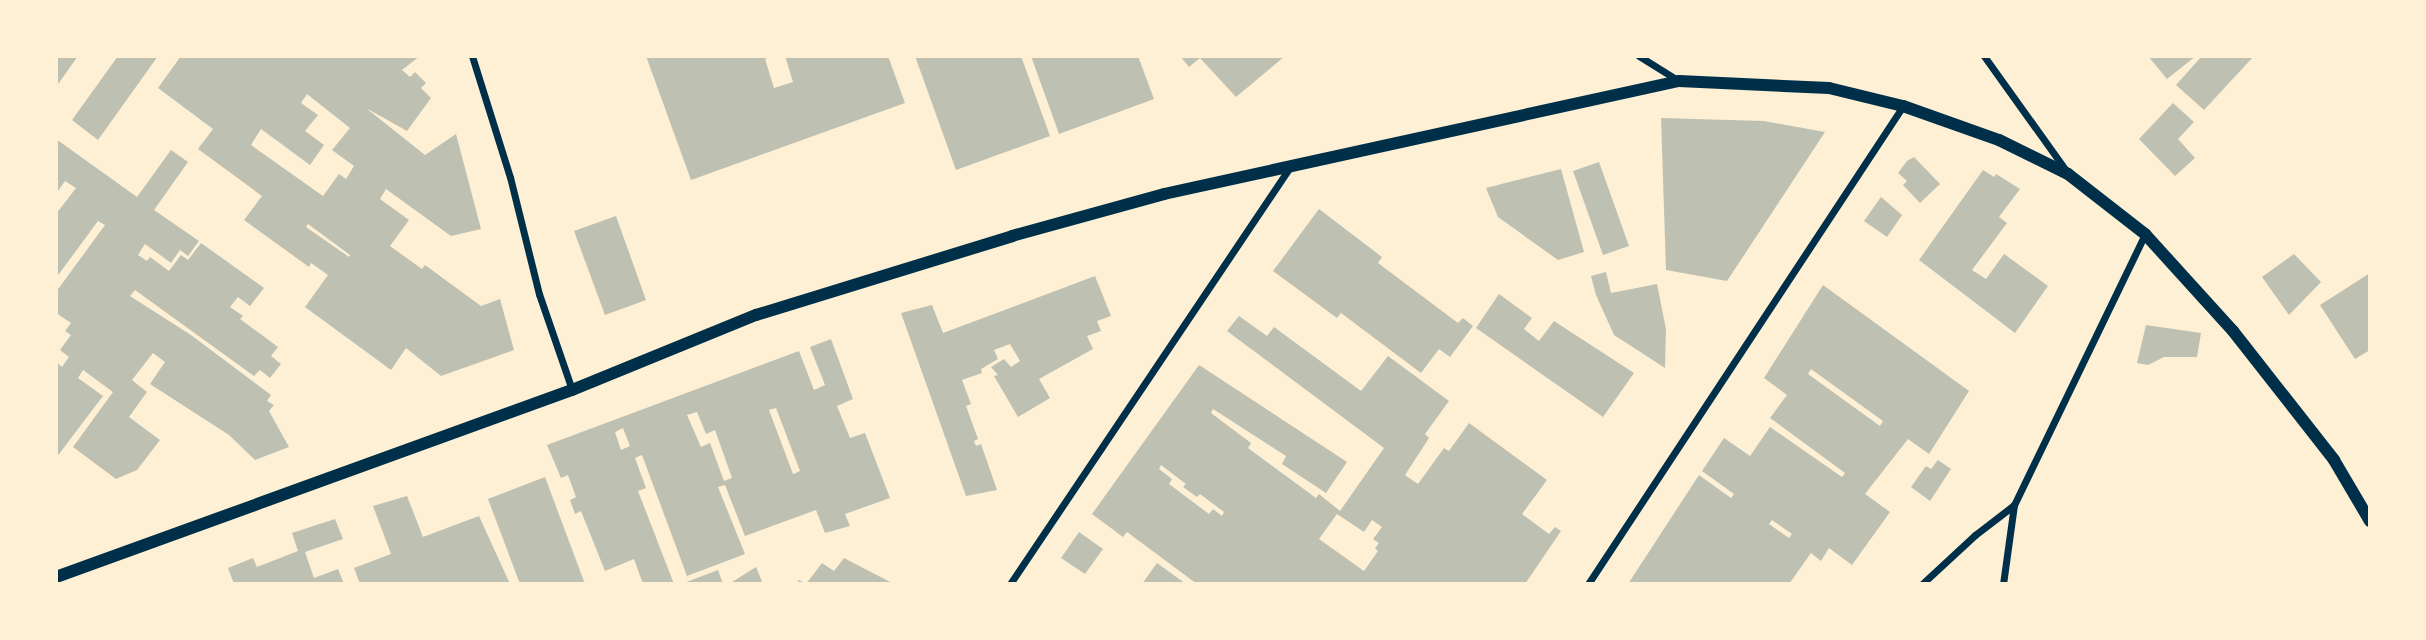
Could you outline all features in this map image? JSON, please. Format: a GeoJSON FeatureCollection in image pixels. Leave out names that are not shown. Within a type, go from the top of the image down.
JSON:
{"type":"FeatureCollection","features":[{"type":"Feature","properties":{"kind":"street"},"geometry":{"type":"LineString","coordinates":[[472,56],[509,177],[539,294],[572,390]]}},
{"type":"Feature","properties":{"kind":"street"},"geometry":{"type":"LineString","coordinates":[[1639,56],[1679,81]]}},
{"type":"Feature","properties":{"kind":"street"},"geometry":{"type":"LineString","coordinates":[[1984,56],[2068,174]]}},
{"type":"Feature","properties":{"kind":"street"},"geometry":{"type":"LineString","coordinates":[[56,577],[572,390],[768,311],[1012,236],[1164,194],[1679,81],[1829,88],[1903,106],[1999,139],[2068,174],[2145,234],[2250,352],[2334,460],[2370,521]]}},
{"type":"Feature","properties":{"kind":"street"},"geometry":{"type":"LineString","coordinates":[[1588,584],[1903,106]]}},
{"type":"Feature","properties":{"kind":"street"},"geometry":{"type":"LineString","coordinates":[[1010,584],[1290,166]]}},
{"type":"Feature","properties":{"kind":"street"},"geometry":{"type":"LineString","coordinates":[[2003,584],[2014,505],[2145,234]]}},
{"type":"Feature","properties":{"kind":"street"},"geometry":{"type":"LineString","coordinates":[[1922,584],[1975,535],[2014,505]]}},
{"type":"Feature","properties":{"kind":"building"},"geometry":{"type":"Polygon","coordinates":[[[56,56],[78,56],[56,87],[56,56]]]}},
{"type":"Feature","properties":{"kind":"building"},"geometry":{"type":"Polygon","coordinates":[[[118,56],[158,56],[98,140],[72,120],[118,56]]]}},
{"type":"Feature","properties":{"kind":"building"},"geometry":{"type":"Polygon","coordinates":[[[181,56],[420,56],[402,70],[410,77],[415,72],[426,83],[421,88],[431,98],[407,131],[366,108],[425,155],[456,134],[481,229],[451,236],[386,189],[380,199],[409,220],[390,246],[422,269],[425,265],[481,306],[500,299],[514,350],[441,376],[406,348],[391,370],[305,307],[328,275],[311,263],[309,267],[244,220],[262,196],[198,149],[213,129],[158,88],[181,56]],[[307,94],[301,103],[318,115],[305,131],[324,145],[310,165],[261,129],[251,145],[323,196],[339,174],[346,179],[354,166],[332,150],[350,128],[307,94]],[[308,224],[306,227],[349,257],[350,255],[308,224]]]}},
{"type":"Feature","properties":{"kind":"building"},"geometry":{"type":"Polygon","coordinates":[[[646,56],[772,56],[765,59],[774,88],[793,82],[785,56],[888,56],[905,103],[691,180],[646,56]]]}},
{"type":"Feature","properties":{"kind":"building"},"geometry":{"type":"Polygon","coordinates":[[[915,56],[1021,56],[1050,136],[956,170],[915,56]]]}},
{"type":"Feature","properties":{"kind":"building"},"geometry":{"type":"Polygon","coordinates":[[[1031,56],[1138,56],[1154,99],[1059,134],[1031,56]]]}},
{"type":"Feature","properties":{"kind":"building"},"geometry":{"type":"Polygon","coordinates":[[[1180,56],[1285,56],[1236,97],[1200,58],[1189,67],[1180,56]]]}},
{"type":"Feature","properties":{"kind":"building"},"geometry":{"type":"Polygon","coordinates":[[[2148,56],[2196,56],[2167,79],[2148,56]]]}},
{"type":"Feature","properties":{"kind":"building"},"geometry":{"type":"Polygon","coordinates":[[[2202,56],[2254,56],[2204,110],[2176,85],[2202,56]]]}},
{"type":"Feature","properties":{"kind":"building"},"geometry":{"type":"Polygon","coordinates":[[[2173,103],[2194,122],[2178,139],[2195,158],[2175,176],[2139,139],[2173,103]]]}},
{"type":"Feature","properties":{"kind":"building"},"geometry":{"type":"Polygon","coordinates":[[[1661,118],[1764,121],[1825,132],[1727,281],[1666,270],[1661,118]]]}},
{"type":"Feature","properties":{"kind":"building"},"geometry":{"type":"Polygon","coordinates":[[[56,139],[137,197],[171,150],[188,162],[154,210],[199,241],[188,256],[180,250],[171,263],[145,244],[138,255],[147,261],[150,257],[169,271],[181,255],[188,260],[201,243],[264,288],[250,306],[238,297],[230,307],[243,316],[240,319],[278,347],[271,356],[281,364],[270,378],[260,370],[254,376],[135,290],[130,296],[191,335],[271,395],[267,401],[274,405],[269,411],[289,447],[255,460],[229,435],[150,384],[165,362],[153,353],[132,380],[147,392],[129,417],[160,440],[137,470],[116,479],[73,447],[113,392],[83,370],[78,378],[103,396],[56,458],[56,362],[62,367],[69,357],[60,350],[71,335],[65,331],[71,323],[56,313],[56,292],[105,225],[98,221],[56,278],[56,214],[76,188],[65,181],[56,194],[56,139]]]}},
{"type":"Feature","properties":{"kind":"building"},"geometry":{"type":"Polygon","coordinates":[[[1914,157],[1940,184],[1920,203],[1903,185],[1907,181],[1898,173],[1907,161],[1914,157]]]}},
{"type":"Feature","properties":{"kind":"building"},"geometry":{"type":"Polygon","coordinates":[[[1599,162],[1629,246],[1603,255],[1573,171],[1599,162]]]}},
{"type":"Feature","properties":{"kind":"building"},"geometry":{"type":"Polygon","coordinates":[[[1561,169],[1584,252],[1558,260],[1498,217],[1486,188],[1561,169]]]}},
{"type":"Feature","properties":{"kind":"building"},"geometry":{"type":"Polygon","coordinates":[[[1983,170],[1994,177],[1996,174],[2020,189],[1999,217],[2007,223],[1972,270],[1986,279],[2004,254],[2048,286],[2015,333],[1919,260],[1983,170]]]}},
{"type":"Feature","properties":{"kind":"building"},"geometry":{"type":"Polygon","coordinates":[[[1881,197],[1902,215],[1887,237],[1864,221],[1881,197]]]}},
{"type":"Feature","properties":{"kind":"building"},"geometry":{"type":"Polygon","coordinates":[[[1319,209],[1382,257],[1378,263],[1458,323],[1463,318],[1473,326],[1450,357],[1439,349],[1421,373],[1341,313],[1337,318],[1273,271],[1319,209]]]}},
{"type":"Feature","properties":{"kind":"building"},"geometry":{"type":"Polygon","coordinates":[[[616,216],[646,300],[605,315],[574,231],[616,216]]]}},
{"type":"Feature","properties":{"kind":"building"},"geometry":{"type":"Polygon","coordinates":[[[2294,254],[2321,282],[2289,315],[2262,277],[2294,254]]]}},
{"type":"Feature","properties":{"kind":"building"},"geometry":{"type":"Polygon","coordinates":[[[1606,272],[1611,293],[1657,284],[1666,329],[1665,368],[1614,335],[1596,295],[1591,276],[1606,272]]]}},
{"type":"Feature","properties":{"kind":"building"},"geometry":{"type":"Polygon","coordinates":[[[2370,273],[2370,350],[2355,359],[2320,305],[2370,273]]]}},
{"type":"Feature","properties":{"kind":"building"},"geometry":{"type":"Polygon","coordinates":[[[1095,276],[1111,316],[1097,321],[1101,331],[1087,336],[1093,349],[1039,379],[1050,398],[1018,417],[994,376],[998,375],[991,367],[1004,359],[1011,367],[1020,361],[1010,344],[994,350],[998,359],[981,369],[982,373],[962,380],[971,404],[966,406],[978,439],[974,441],[976,446],[981,444],[997,490],[966,496],[901,313],[932,305],[943,333],[1095,276]]]}},
{"type":"Feature","properties":{"kind":"building"},"geometry":{"type":"Polygon","coordinates":[[[1823,285],[1969,391],[1929,454],[1908,439],[1865,494],[1890,512],[1852,565],[1829,548],[1821,561],[1811,553],[1789,584],[1628,584],[1699,475],[1731,498],[1734,494],[1702,471],[1724,438],[1750,456],[1770,427],[1842,477],[1845,473],[1770,418],[1787,395],[1764,378],[1823,285]],[[1811,369],[1808,374],[1880,426],[1883,421],[1811,369]],[[1772,520],[1769,524],[1789,538],[1792,534],[1772,520]]]}},
{"type":"Feature","properties":{"kind":"building"},"geometry":{"type":"Polygon","coordinates":[[[1499,294],[1532,318],[1524,329],[1539,341],[1554,321],[1634,373],[1603,417],[1476,328],[1499,294]]]}},
{"type":"Feature","properties":{"kind":"building"},"geometry":{"type":"Polygon","coordinates":[[[1239,316],[1267,336],[1274,327],[1361,391],[1388,356],[1449,401],[1425,434],[1429,438],[1405,475],[1418,484],[1444,448],[1449,451],[1469,423],[1547,480],[1522,514],[1549,534],[1555,527],[1561,531],[1525,584],[1197,584],[1127,532],[1123,537],[1092,514],[1199,365],[1347,462],[1326,493],[1282,464],[1286,456],[1213,409],[1211,413],[1251,443],[1248,448],[1316,498],[1319,494],[1340,511],[1384,448],[1227,331],[1239,316]],[[1161,465],[1159,469],[1172,479],[1169,484],[1209,514],[1213,509],[1222,516],[1224,512],[1200,494],[1197,497],[1183,487],[1186,484],[1161,465]],[[1337,514],[1319,539],[1364,571],[1378,551],[1375,548],[1379,543],[1373,539],[1382,527],[1372,520],[1364,532],[1337,514]]]}},
{"type":"Feature","properties":{"kind":"building"},"geometry":{"type":"Polygon","coordinates":[[[2146,325],[2201,333],[2197,357],[2164,357],[2148,365],[2137,363],[2146,325]]]}},
{"type":"Feature","properties":{"kind":"building"},"geometry":{"type":"Polygon","coordinates":[[[831,339],[853,399],[837,406],[850,438],[865,433],[890,498],[845,514],[850,526],[825,533],[816,510],[745,536],[725,485],[718,487],[745,554],[687,576],[642,455],[635,458],[646,488],[638,491],[674,584],[643,584],[634,559],[605,571],[581,511],[575,514],[570,500],[576,497],[568,475],[561,478],[547,445],[799,351],[814,390],[825,385],[810,347],[831,339]],[[776,408],[769,410],[793,474],[800,471],[776,408]],[[697,412],[687,415],[701,447],[710,443],[724,481],[732,478],[715,430],[706,434],[697,412]],[[623,428],[615,432],[621,450],[630,446],[623,428]]]}},
{"type":"Feature","properties":{"kind":"building"},"geometry":{"type":"Polygon","coordinates":[[[1938,460],[1951,469],[1930,501],[1911,487],[1926,466],[1931,469],[1938,460]]]}},
{"type":"Feature","properties":{"kind":"building"},"geometry":{"type":"Polygon","coordinates":[[[545,477],[585,584],[520,584],[488,499],[545,477]]]}},
{"type":"Feature","properties":{"kind":"building"},"geometry":{"type":"Polygon","coordinates":[[[407,496],[423,537],[479,516],[510,584],[360,584],[354,568],[391,554],[373,506],[407,496]]]}},
{"type":"Feature","properties":{"kind":"building"},"geometry":{"type":"Polygon","coordinates":[[[335,519],[343,539],[305,552],[314,578],[338,569],[344,584],[234,584],[228,568],[253,558],[257,567],[298,551],[292,533],[335,519]]]}},
{"type":"Feature","properties":{"kind":"building"},"geometry":{"type":"Polygon","coordinates":[[[1079,532],[1103,549],[1085,574],[1061,558],[1079,532]]]}},
{"type":"Feature","properties":{"kind":"building"},"geometry":{"type":"Polygon","coordinates":[[[844,558],[894,584],[806,584],[822,563],[834,571],[844,558]]]}},
{"type":"Feature","properties":{"kind":"building"},"geometry":{"type":"Polygon","coordinates":[[[1157,563],[1186,584],[1142,584],[1157,563]]]}},
{"type":"Feature","properties":{"kind":"building"},"geometry":{"type":"Polygon","coordinates":[[[756,567],[763,584],[729,584],[756,567]]]}},
{"type":"Feature","properties":{"kind":"building"},"geometry":{"type":"Polygon","coordinates":[[[718,570],[723,584],[681,584],[718,570]]]}}]}
